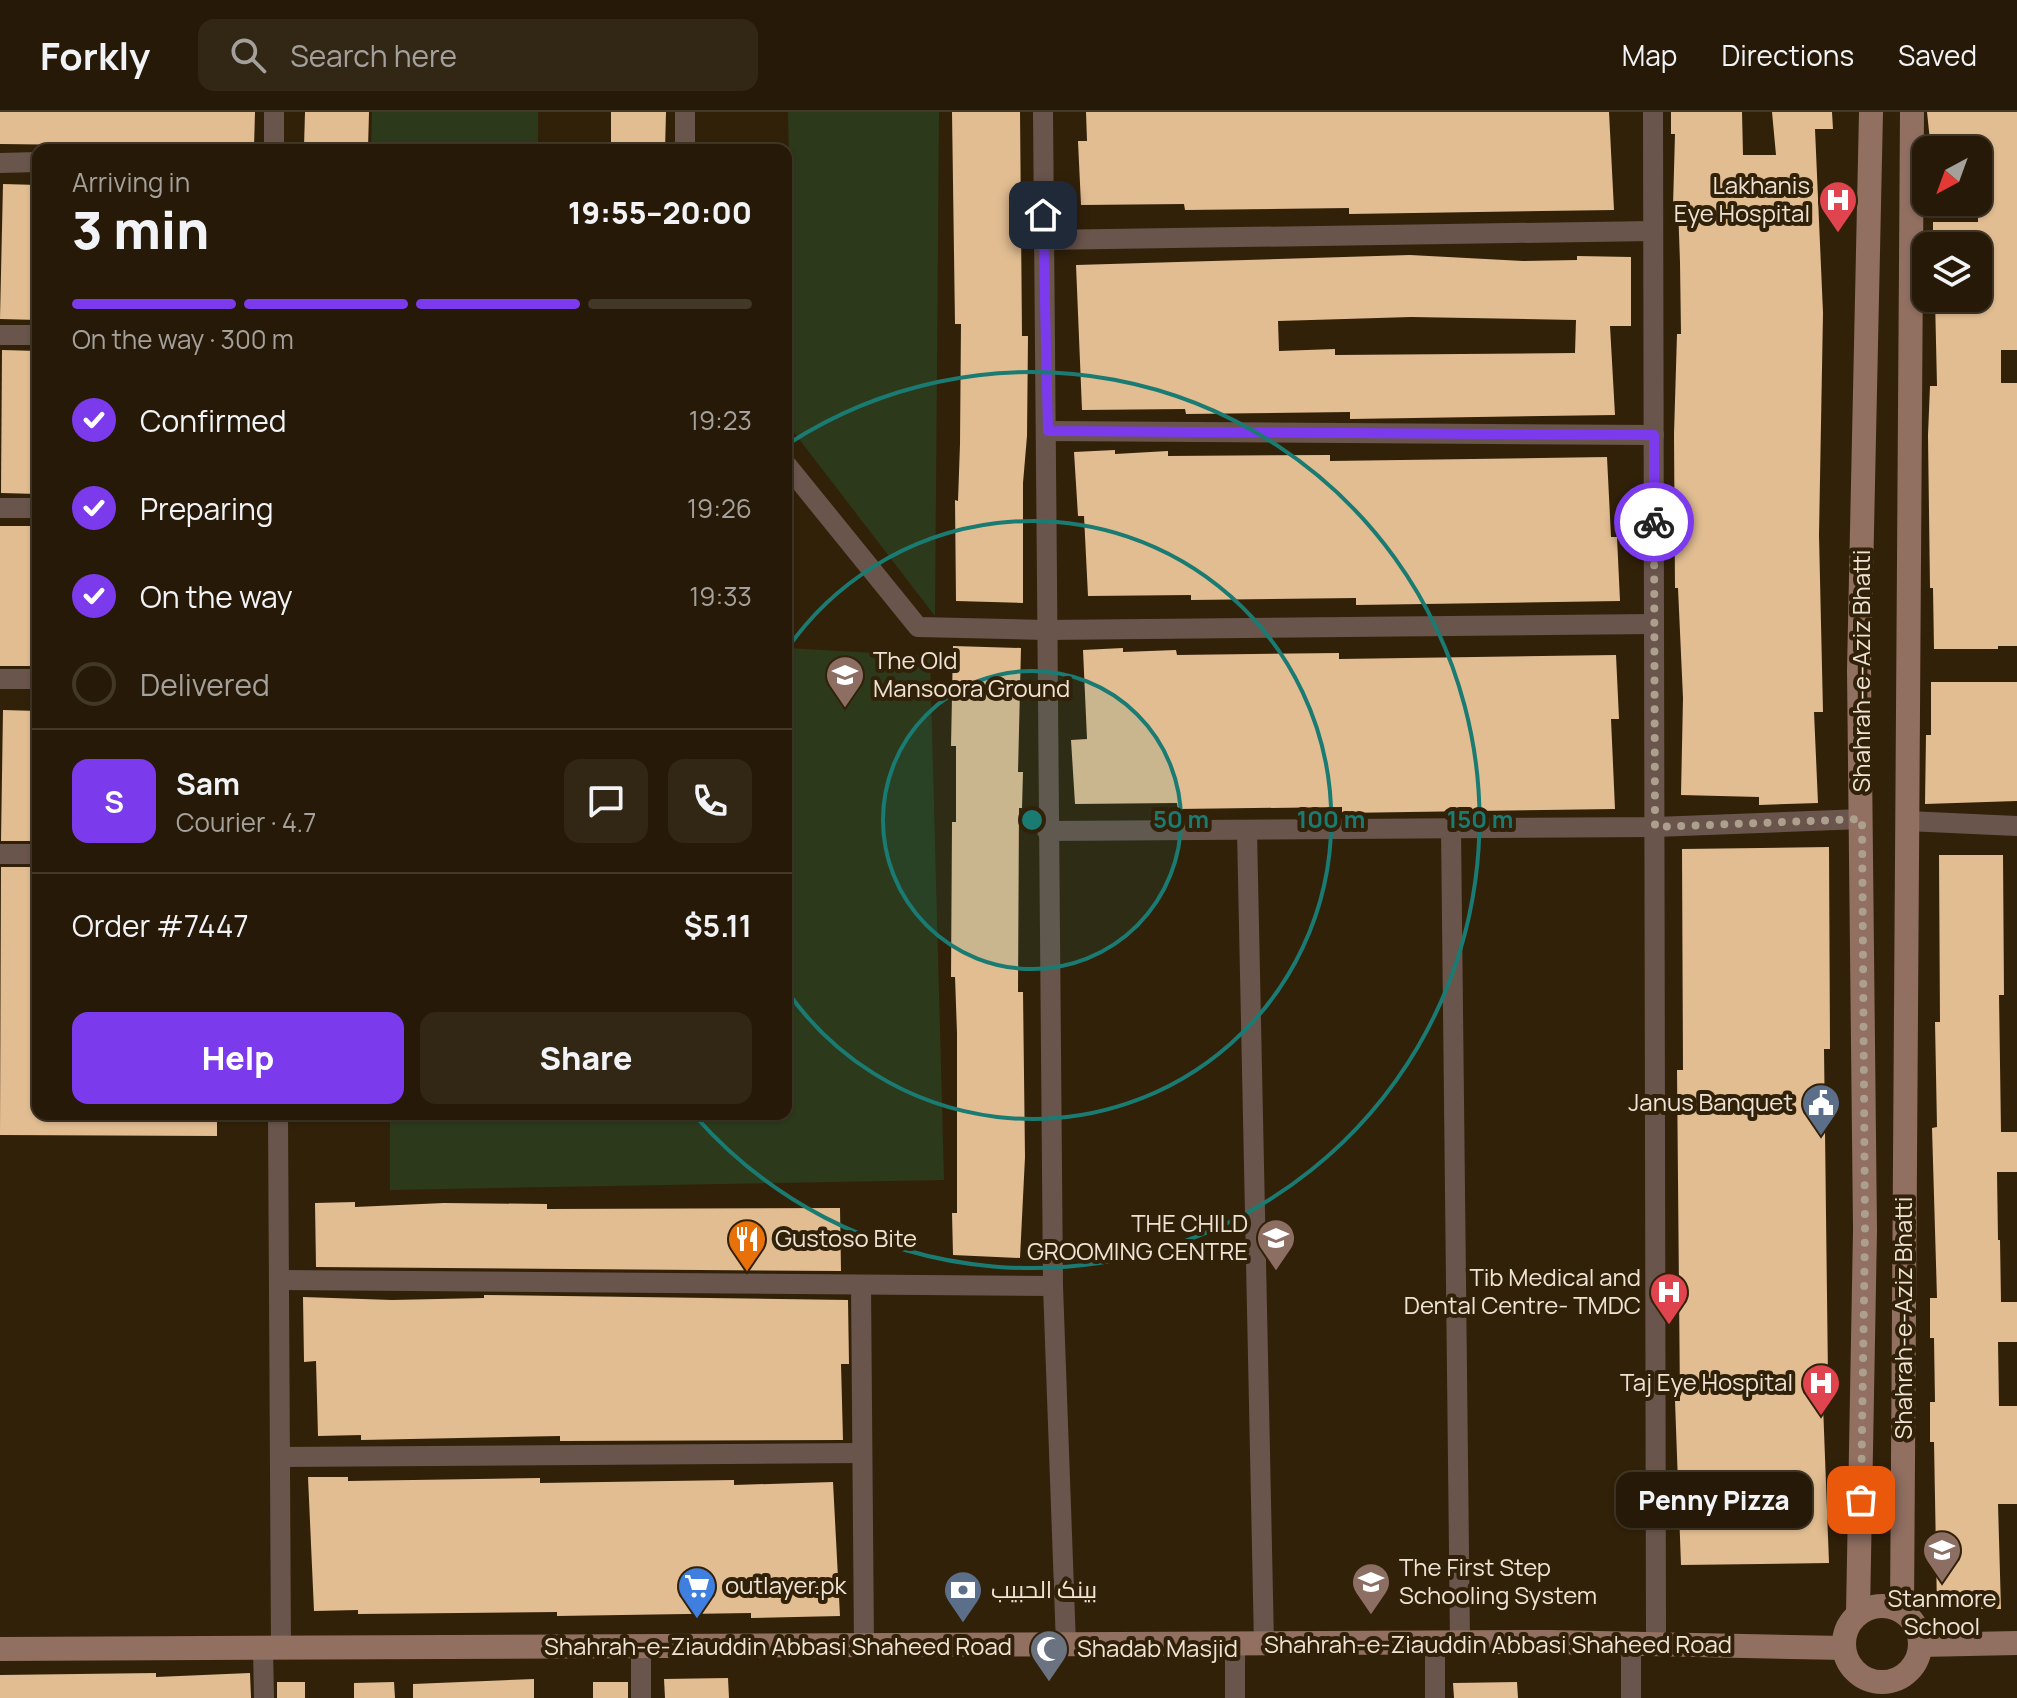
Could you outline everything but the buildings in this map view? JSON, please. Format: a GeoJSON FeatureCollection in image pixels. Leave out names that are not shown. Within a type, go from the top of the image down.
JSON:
{"type":"FeatureCollection","features":[{"type":"Feature","properties":{"kind":"main road","name":"Shahrah-e-Aziz Bhatti"},"geometry":{"type":"LineString","coordinates":[[1858,1614],[1865,1230],[1859,670],[1871,112]]}},
{"type":"Feature","properties":{"kind":"main road","name":"Shahrah-e-Aziz Bhatti"},"geometry":{"type":"LineString","coordinates":[[1902,1611],[1912,112]]}},
{"type":"Feature","properties":{"kind":"main road"},"geometry":{"type":"LineString","coordinates":[[1887,1606],[1902,1611],[1911,1620],[1920,1645],[1914,1665],[1898,1688],[1880,1682],[1863,1687],[1850,1664],[1844,1648],[1847,1629],[1858,1614],[1872,1607],[1887,1606]]}},
{"type":"Feature","properties":{"kind":"main road","name":"Shahrah-e-Ziauddin Abbasi Shaheed Road"},"geometry":{"type":"LineString","coordinates":[[0,1649],[1435,1643],[1656,1643],[1844,1648]]}},
{"type":"Feature","properties":{"kind":"main road"},"geometry":{"type":"LineString","coordinates":[[1920,1645],[2017,1643]]}},
{"type":"Feature","properties":{"kind":"street"},"geometry":{"type":"LineString","coordinates":[[274,112],[274,144]]}},
{"type":"Feature","properties":{"kind":"street"},"geometry":{"type":"LineString","coordinates":[[685,112],[685,144]]}},
{"type":"Feature","properties":{"kind":"street"},"geometry":{"type":"LineString","coordinates":[[1043,112],[1042,240],[1048,431],[1045,630],[1053,1286],[1066,1645]]}},
{"type":"Feature","properties":{"kind":"street"},"geometry":{"type":"LineString","coordinates":[[1653,112],[1656,1643]]}},
{"type":"Feature","properties":{"kind":"street"},"geometry":{"type":"LineString","coordinates":[[0,163],[32,162]]}},
{"type":"Feature","properties":{"kind":"street"},"geometry":{"type":"LineString","coordinates":[[1042,240],[1653,231]]}},
{"type":"Feature","properties":{"kind":"street"},"geometry":{"type":"LineString","coordinates":[[0,335],[32,335]]}},
{"type":"Feature","properties":{"kind":"street"},"geometry":{"type":"LineString","coordinates":[[1048,431],[1654,435]]}},
{"type":"Feature","properties":{"kind":"street"},"geometry":{"type":"LineString","coordinates":[[792,471],[918,627],[1045,630],[1654,624]]}},
{"type":"Feature","properties":{"kind":"street"},"geometry":{"type":"LineString","coordinates":[[0,508],[32,508]]}},
{"type":"Feature","properties":{"kind":"street"},"geometry":{"type":"LineString","coordinates":[[0,679],[32,679]]}},
{"type":"Feature","properties":{"kind":"street"},"geometry":{"type":"LineString","coordinates":[[1047,831],[1655,827],[1862,819]]}},
{"type":"Feature","properties":{"kind":"street"},"geometry":{"type":"LineString","coordinates":[[1907,821],[2017,826]]}},
{"type":"Feature","properties":{"kind":"street"},"geometry":{"type":"LineString","coordinates":[[1451,829],[1460,1643]]}},
{"type":"Feature","properties":{"kind":"street"},"geometry":{"type":"LineString","coordinates":[[1247,830],[1264,1644]]}},
{"type":"Feature","properties":{"kind":"street"},"geometry":{"type":"LineString","coordinates":[[0,854],[32,854]]}},
{"type":"Feature","properties":{"kind":"street"},"geometry":{"type":"LineString","coordinates":[[264,1698],[272,1649],[280,1457],[278,1120]]}},
{"type":"Feature","properties":{"kind":"street"},"geometry":{"type":"LineString","coordinates":[[279,1280],[1053,1286]]}},
{"type":"Feature","properties":{"kind":"street"},"geometry":{"type":"LineString","coordinates":[[861,1285],[864,1647]]}},
{"type":"Feature","properties":{"kind":"street"},"geometry":{"type":"LineString","coordinates":[[280,1457],[862,1453]]}},
{"type":"Feature","properties":{"kind":"street"},"geometry":{"type":"LineString","coordinates":[[1435,1643],[1435,1698]]}},
{"type":"Feature","properties":{"kind":"street"},"geometry":{"type":"LineString","coordinates":[[1631,1643],[1631,1698]]}},
{"type":"Feature","properties":{"kind":"street"},"geometry":{"type":"LineString","coordinates":[[1235,1644],[1235,1698]]}},
{"type":"Feature","properties":{"kind":"street"},"geometry":{"type":"LineString","coordinates":[[641,1648],[641,1698]]}},
{"type":"Feature","properties":{"kind":"green space"},"geometry":{"type":"Polygon","coordinates":[[[372,112],[538,112],[538,144],[371,144],[372,112]]]}},
{"type":"Feature","properties":{"kind":"green space"},"geometry":{"type":"Polygon","coordinates":[[[788,112],[939,112],[935,616],[792,430],[792,144],[789,144],[788,112]]]}},
{"type":"Feature","properties":{"kind":"green space"},"geometry":{"type":"Polygon","coordinates":[[[792,648],[930,656],[944,1180],[390,1190],[390,1120],[792,1120],[792,648]]]}},
{"type":"Feature","properties":{"kind":"way so far"},"geometry":{"type":"LineString","coordinates":[[1654,522],[1655,827],[1862,819],[1865,1230],[1861,1500]]}},
{"type":"Feature","properties":{"kind":"place","name":"Lakhanis Eye Hospital"},"geometry":{"type":"Point","coordinates":[1838,234]}},
{"type":"Feature","properties":{"kind":"place","name":"The Old Mansoora Ground"},"geometry":{"type":"Point","coordinates":[845,709]}},
{"type":"Feature","properties":{"kind":"place","name":"Janus Banquet"},"geometry":{"type":"Point","coordinates":[1821,1137]}},
{"type":"Feature","properties":{"kind":"place","name":"THE CHILD GROOMING CENTRE"},"geometry":{"type":"Point","coordinates":[1276,1272]}},
{"type":"Feature","properties":{"kind":"place","name":"Gustoso Bite"},"geometry":{"type":"Point","coordinates":[747,1273]}},
{"type":"Feature","properties":{"kind":"place","name":"Tib Medical and Dental Centre- TMDC"},"geometry":{"type":"Point","coordinates":[1669,1326]}},
{"type":"Feature","properties":{"kind":"place","name":"Taj Eye Hospital"},"geometry":{"type":"Point","coordinates":[1821,1417]}},
{"type":"Feature","properties":{"kind":"place","name":"Penny Pizza"},"geometry":{"type":"Point","coordinates":[1861,1500]}},
{"type":"Feature","properties":{"kind":"place","name":"Stanmore School"},"geometry":{"type":"Point","coordinates":[1942,1584]}},
{"type":"Feature","properties":{"kind":"place","name":"The First Step Schooling System"},"geometry":{"type":"Point","coordinates":[1371,1616]}},
{"type":"Feature","properties":{"kind":"place","name":"outlayer.pk"},"geometry":{"type":"Point","coordinates":[697,1620]}},
{"type":"Feature","properties":{"kind":"place","name":"بينک الحبيب"},"geometry":{"type":"Point","coordinates":[963,1624]}},
{"type":"Feature","properties":{"kind":"place","name":"Shadab Masjid"},"geometry":{"type":"Point","coordinates":[1049,1683]}},
{"type":"Feature","properties":{"kind":"route"},"geometry":{"type":"LineString","coordinates":[[1043,215],[1048,431],[1654,435],[1654,522]]}}]}
